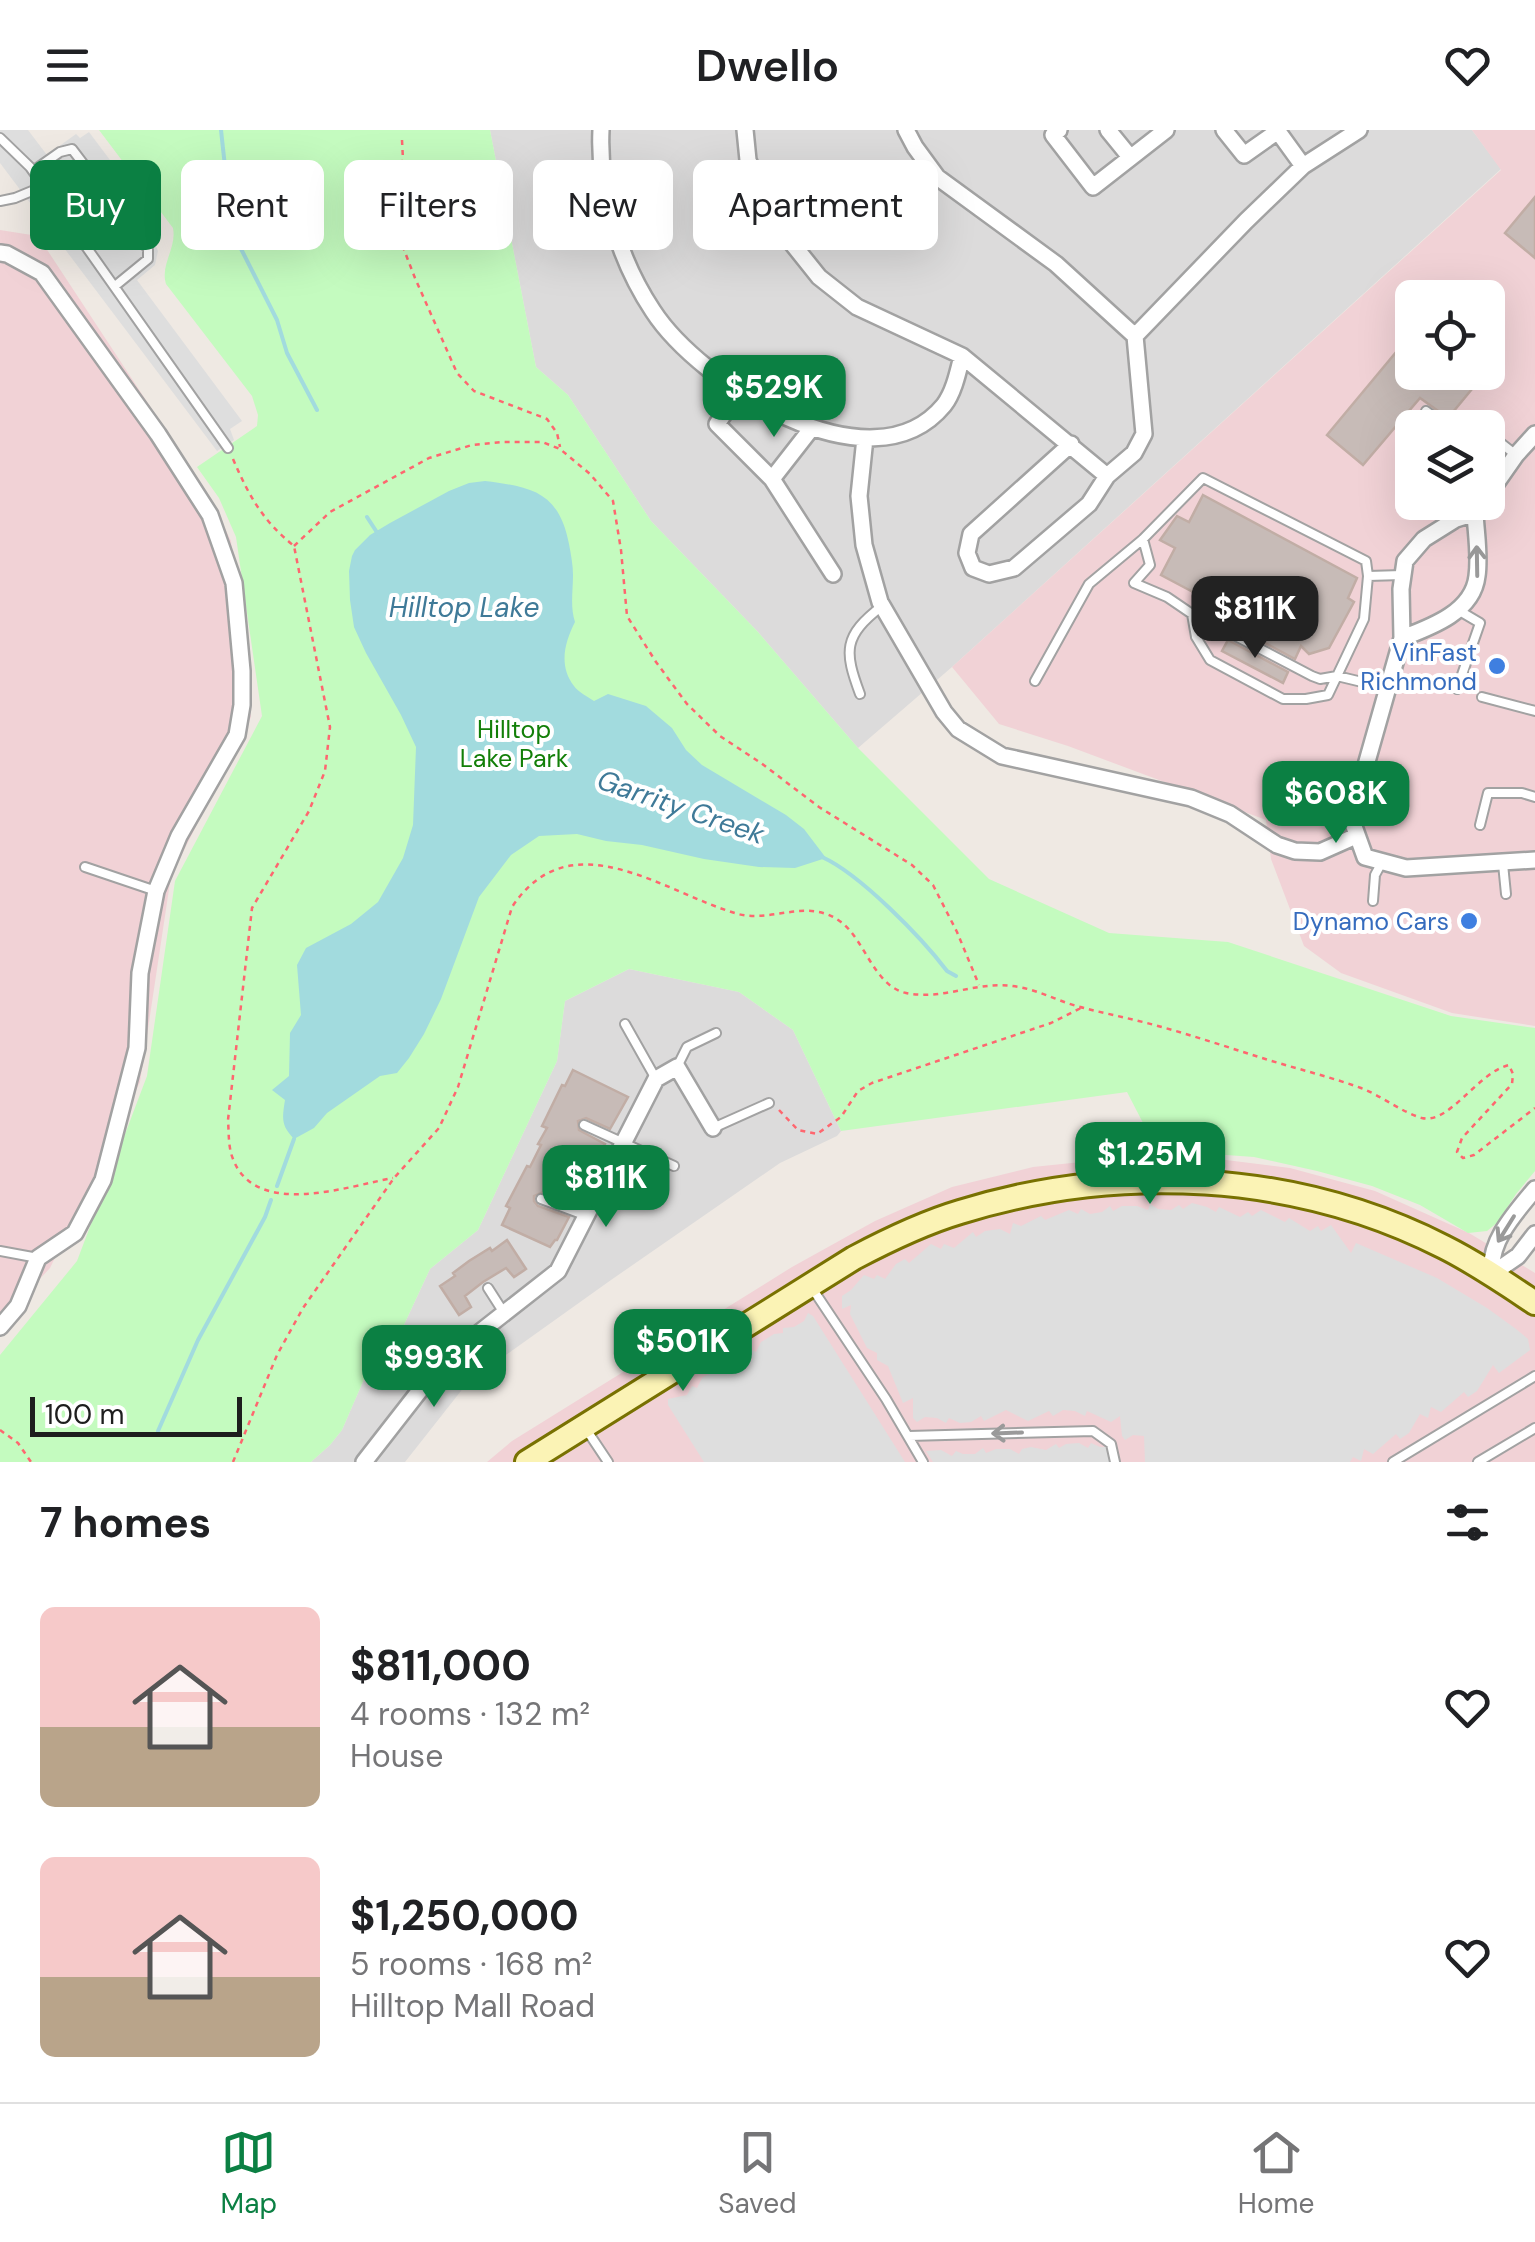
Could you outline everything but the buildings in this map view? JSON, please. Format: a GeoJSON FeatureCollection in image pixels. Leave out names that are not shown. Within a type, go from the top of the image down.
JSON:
{"type":"FeatureCollection","features":[{"type":"Feature","properties":{"kind":"street"},"geometry":{"type":"LineString","coordinates":[[601,130],[609,213],[627,265],[654,313],[686,348],[739,392],[811,428],[865,438],[896,437],[914,430],[946,403],[962,356]]}},
{"type":"Feature","properties":{"kind":"street"},"geometry":{"type":"LineString","coordinates":[[745,130],[748,160],[771,217],[819,278],[856,307],[962,356],[1107,476]]}},
{"type":"Feature","properties":{"kind":"street"},"geometry":{"type":"LineString","coordinates":[[906,130],[937,177],[1056,264],[1135,336],[1144,434],[1134,453],[1107,476],[1089,504],[1014,568],[989,574],[973,568],[968,553],[971,534],[1072,444]]}},
{"type":"Feature","properties":{"kind":"street"},"geometry":{"type":"LineString","coordinates":[[1059,130],[1053,135],[1093,186],[1166,130]]}},
{"type":"Feature","properties":{"kind":"street"},"geometry":{"type":"LineString","coordinates":[[1108,130],[1130,157]]}},
{"type":"Feature","properties":{"kind":"street"},"geometry":{"type":"LineString","coordinates":[[1224,130],[1244,155],[1278,130],[1302,166]]}},
{"type":"Feature","properties":{"kind":"street"},"geometry":{"type":"LineString","coordinates":[[1135,336],[1302,166],[1359,130]]}},
{"type":"Feature","properties":{"kind":"street"},"geometry":{"type":"LineString","coordinates":[[0,253],[42,272],[158,434],[210,515],[234,582],[242,671],[237,735],[179,836],[156,891],[140,973],[137,1048],[103,1180],[75,1233],[38,1258],[18,1306],[0,1327]]}},
{"type":"Feature","properties":{"kind":"street"},"geometry":{"type":"LineString","coordinates":[[739,392],[717,424],[772,479],[833,574]]}},
{"type":"Feature","properties":{"kind":"street"},"geometry":{"type":"LineString","coordinates":[[772,479],[811,428]]}},
{"type":"Feature","properties":{"kind":"street"},"geometry":{"type":"LineString","coordinates":[[1505,471],[1535,434]]}},
{"type":"Feature","properties":{"kind":"street"},"geometry":{"type":"LineString","coordinates":[[865,438],[859,496],[864,545],[882,606],[958,729],[1002,756],[1191,798],[1230,814],[1277,845],[1295,851],[1320,852],[1356,836]]}},
{"type":"Feature","properties":{"kind":"street"},"geometry":{"type":"LineString","coordinates":[[1454,520],[1424,539],[1405,561],[1402,638],[1351,818],[1365,857],[1406,868],[1535,860]]}},
{"type":"Feature","properties":{"kind":"street"},"geometry":{"type":"LineString","coordinates":[[1402,638],[1435,626],[1458,610],[1474,592],[1478,520]]}},
{"type":"Feature","properties":{"kind":"street"},"geometry":{"type":"LineString","coordinates":[[364,1462],[442,1362],[558,1271],[656,1079],[677,1066],[713,1128]]}},
{"type":"Feature","properties":{"kind":"street"},"geometry":{"type":"LineString","coordinates":[[527,1462],[810,1284],[890,1240],[958,1213],[1060,1189],[1147,1181],[1250,1187],[1320,1201],[1402,1228],[1447,1248],[1535,1303]]}},
{"type":"Feature","properties":{"kind":"street"},"geometry":{"type":"LineString","coordinates":[[1492,1274],[1490,1264],[1496,1244],[1535,1190]]}},
{"type":"Feature","properties":{"kind":"street"},"geometry":{"type":"LineString","coordinates":[[1492,1274],[1510,1263],[1535,1234]]}},
{"type":"Feature","properties":{"kind":"lane"},"geometry":{"type":"LineString","coordinates":[[0,138],[30,168]]}},
{"type":"Feature","properties":{"kind":"lane"},"geometry":{"type":"LineString","coordinates":[[49,160],[72,149],[80,160]]}},
{"type":"Feature","properties":{"kind":"lane"},"geometry":{"type":"LineString","coordinates":[[0,201],[30,192]]}},
{"type":"Feature","properties":{"kind":"lane"},"geometry":{"type":"LineString","coordinates":[[89,250],[228,448]]}},
{"type":"Feature","properties":{"kind":"lane"},"geometry":{"type":"LineString","coordinates":[[115,286],[148,259],[148,250]]}},
{"type":"Feature","properties":{"kind":"lane"},"geometry":{"type":"LineString","coordinates":[[1505,446],[1516,455]]}},
{"type":"Feature","properties":{"kind":"lane"},"geometry":{"type":"LineString","coordinates":[[1035,681],[1089,584],[1143,538],[1202,478],[1366,560],[1364,618],[1328,695],[1283,699],[1210,660],[1196,636],[1192,614],[1167,597],[1134,584],[1150,565],[1143,538]]}},
{"type":"Feature","properties":{"kind":"lane"},"geometry":{"type":"LineString","coordinates":[[1368,576],[1403,575]]}},
{"type":"Feature","properties":{"kind":"lane"},"geometry":{"type":"LineString","coordinates":[[860,694],[848,655],[858,629],[882,606]]}},
{"type":"Feature","properties":{"kind":"lane"},"geometry":{"type":"LineString","coordinates":[[1457,689],[1480,623],[1458,610]]}},
{"type":"Feature","properties":{"kind":"lane"},"geometry":{"type":"LineString","coordinates":[[1196,636],[1224,630],[1320,679],[1337,676],[1389,689]]}},
{"type":"Feature","properties":{"kind":"lane"},"geometry":{"type":"LineString","coordinates":[[1482,697],[1535,711]]}},
{"type":"Feature","properties":{"kind":"lane"},"geometry":{"type":"LineString","coordinates":[[1480,825],[1488,793],[1535,797]]}},
{"type":"Feature","properties":{"kind":"lane"},"geometry":{"type":"LineString","coordinates":[[1373,902],[1375,875],[1382,861]]}},
{"type":"Feature","properties":{"kind":"lane"},"geometry":{"type":"LineString","coordinates":[[1503,862],[1506,894]]}},
{"type":"Feature","properties":{"kind":"lane"},"geometry":{"type":"LineString","coordinates":[[85,867],[156,891]]}},
{"type":"Feature","properties":{"kind":"lane"},"geometry":{"type":"LineString","coordinates":[[625,1024],[656,1079]]}},
{"type":"Feature","properties":{"kind":"lane"},"geometry":{"type":"LineString","coordinates":[[677,1066],[687,1047],[716,1033]]}},
{"type":"Feature","properties":{"kind":"lane"},"geometry":{"type":"LineString","coordinates":[[713,1128],[769,1103]]}},
{"type":"Feature","properties":{"kind":"lane"},"geometry":{"type":"LineString","coordinates":[[584,1125],[674,1166]]}},
{"type":"Feature","properties":{"kind":"lane"},"geometry":{"type":"LineString","coordinates":[[541,1199],[587,1216]]}},
{"type":"Feature","properties":{"kind":"lane"},"geometry":{"type":"LineString","coordinates":[[0,1251],[38,1258]]}},
{"type":"Feature","properties":{"kind":"lane"},"geometry":{"type":"LineString","coordinates":[[810,1284],[923,1462]]}},
{"type":"Feature","properties":{"kind":"lane"},"geometry":{"type":"LineString","coordinates":[[488,1288],[504,1313]]}},
{"type":"Feature","properties":{"kind":"lane"},"geometry":{"type":"LineString","coordinates":[[1393,1462],[1535,1376]]}},
{"type":"Feature","properties":{"kind":"lane"},"geometry":{"type":"LineString","coordinates":[[584,1425],[608,1462]]}},
{"type":"Feature","properties":{"kind":"lane"},"geometry":{"type":"LineString","coordinates":[[1478,1462],[1535,1428]]}},
{"type":"Feature","properties":{"kind":"lane"},"geometry":{"type":"LineString","coordinates":[[909,1436],[1094,1431],[1112,1444],[1114,1462]]}},
{"type":"Feature","properties":{"kind":"path"},"geometry":{"type":"LineString","coordinates":[[402,140],[402,160],[391,192],[394,224],[457,373],[474,392],[546,419],[557,432],[560,449]]}},
{"type":"Feature","properties":{"kind":"path"},"geometry":{"type":"LineString","coordinates":[[294,546],[330,512],[428,458],[500,442],[542,442],[560,449],[590,474],[613,502],[628,616],[687,704],[720,736],[762,762],[819,807],[912,865],[933,885],[980,986]]}},
{"type":"Feature","properties":{"kind":"path"},"geometry":{"type":"LineString","coordinates":[[228,448],[250,498],[271,528],[294,546],[330,728],[325,772],[309,811],[252,908],[228,1120],[234,1163],[250,1182],[278,1194],[305,1196],[394,1178]]}},
{"type":"Feature","properties":{"kind":"path"},"geometry":{"type":"LineString","coordinates":[[233,1462],[277,1355],[303,1308],[394,1178],[438,1128],[458,1088],[512,907],[523,890],[564,866],[598,864],[632,872],[742,915],[818,910],[842,922],[886,983],[903,993],[931,995],[991,984],[1020,987],[1080,1008],[1143,1022],[1364,1089],[1425,1119],[1442,1116],[1484,1076],[1510,1065],[1512,1084],[1462,1138],[1458,1152],[1463,1158],[1535,1108]]}},
{"type":"Feature","properties":{"kind":"path"},"geometry":{"type":"LineString","coordinates":[[769,1103],[798,1130],[817,1134],[841,1117],[858,1091],[872,1083],[1051,1023],[1080,1008]]}},
{"type":"Feature","properties":{"kind":"path"},"geometry":{"type":"LineString","coordinates":[[0,1430],[18,1444],[31,1462]]}},
{"type":"Feature","properties":{"kind":"shaded area"},"geometry":{"type":"Polygon","coordinates":[[[0,130],[28,130],[47,155],[76,134],[80,138],[89,132],[110,160],[30,160],[30,203],[0,163],[0,130]]]}},
{"type":"Feature","properties":{"kind":"shaded area"},"geometry":{"type":"Polygon","coordinates":[[[490,130],[1472,130],[1501,169],[858,748],[758,632],[651,521],[568,395],[536,367],[513,248],[513,160],[496,160],[490,130]]]}},
{"type":"Feature","properties":{"kind":"shaded area"},"geometry":{"type":"Polygon","coordinates":[[[1472,130],[1535,130],[1535,1026],[1452,1013],[1341,973],[1304,946],[1271,859],[1266,820],[999,724],[952,667],[1501,170],[1472,130]]]}},
{"type":"Feature","properties":{"kind":"shaded area"},"geometry":{"type":"Polygon","coordinates":[[[0,230],[30,235],[30,250],[47,250],[211,499],[231,541],[251,717],[171,876],[140,1082],[50,1268],[0,1322],[0,230]]]}},
{"type":"Feature","properties":{"kind":"shaded area"},"geometry":{"type":"Polygon","coordinates":[[[66,250],[158,250],[155,265],[137,280],[242,421],[230,429],[234,440],[217,451],[66,250]]]}},
{"type":"Feature","properties":{"kind":"shaded area"},"geometry":{"type":"Polygon","coordinates":[[[629,969],[739,992],[793,1030],[841,1131],[780,1163],[468,1382],[405,1462],[311,1462],[342,1430],[368,1370],[396,1342],[430,1269],[478,1230],[557,1061],[565,1001],[629,969]]]}},
{"type":"Feature","properties":{"kind":"shaded area"},"geometry":{"type":"Polygon","coordinates":[[[1120,1158],[1210,1158],[1290,1168],[1375,1191],[1469,1233],[1535,1273],[1535,1462],[487,1462],[512,1441],[792,1267],[875,1221],[952,1187],[1033,1167],[1120,1158]]]}},
{"type":"Feature","properties":{"kind":"shaded area"},"geometry":{"type":"Polygon","coordinates":[[[1192,1203],[1216,1212],[1219,1207],[1240,1217],[1261,1210],[1285,1222],[1289,1218],[1310,1231],[1318,1226],[1321,1231],[1331,1225],[1351,1253],[1356,1243],[1437,1278],[1516,1329],[1528,1339],[1530,1350],[1499,1373],[1493,1365],[1477,1391],[1468,1397],[1464,1392],[1441,1412],[1431,1407],[1428,1418],[1420,1414],[1409,1433],[1400,1439],[1396,1434],[1373,1454],[1364,1449],[1361,1461],[1353,1457],[1350,1462],[1145,1462],[1144,1436],[1133,1435],[1125,1440],[1120,1416],[1111,1422],[1087,1411],[1085,1416],[1063,1410],[1053,1416],[1049,1411],[1028,1421],[1006,1410],[984,1421],[981,1416],[971,1422],[949,1418],[946,1423],[925,1417],[917,1422],[913,1418],[913,1398],[903,1403],[888,1366],[867,1348],[850,1314],[851,1305],[842,1309],[842,1296],[864,1275],[885,1279],[896,1264],[905,1259],[909,1263],[931,1244],[941,1249],[944,1244],[954,1248],[973,1232],[976,1237],[1000,1229],[1010,1234],[1013,1223],[1021,1226],[1041,1216],[1045,1220],[1069,1210],[1078,1214],[1081,1209],[1090,1214],[1110,1206],[1113,1211],[1122,1206],[1137,1206],[1148,1210],[1150,1204],[1171,1210],[1192,1203]]]}},
{"type":"Feature","properties":{"kind":"shaded area"},"geometry":{"type":"Polygon","coordinates":[[[808,1313],[905,1462],[704,1462],[668,1399],[687,1395],[702,1378],[746,1358],[750,1349],[756,1352],[761,1342],[804,1321],[808,1313]]]}},
{"type":"Feature","properties":{"kind":"shaded area"},"geometry":{"type":"Polygon","coordinates":[[[1079,1443],[1088,1448],[1091,1443],[1112,1447],[1115,1462],[933,1462],[926,1451],[941,1450],[952,1456],[956,1451],[975,1454],[983,1448],[986,1453],[1010,1449],[1019,1454],[1031,1447],[1046,1450],[1056,1444],[1059,1448],[1079,1443]]]}},
{"type":"Feature","properties":{"kind":"green space","name":"Hilltop Lake Park"},"geometry":{"type":"Polygon","coordinates":[[[99,130],[490,130],[496,160],[344,160],[344,250],[513,248],[536,367],[568,395],[651,521],[758,632],[858,748],[989,879],[1109,933],[1228,942],[1451,1016],[1535,1028],[1535,1171],[1498,1222],[1487,1231],[1468,1233],[1420,1205],[1317,1171],[1254,1157],[1157,1150],[1127,1092],[841,1131],[793,1030],[739,992],[629,969],[565,1001],[557,1061],[478,1230],[430,1269],[396,1342],[368,1370],[342,1430],[311,1462],[0,1462],[0,1355],[77,1261],[147,1076],[175,881],[262,716],[236,537],[219,498],[197,467],[257,426],[258,415],[252,396],[166,284],[173,228],[161,212],[161,160],[122,160],[99,130]]]}},
{"type":"Feature","properties":{"kind":"water","name":"Hilltop Lake"},"geometry":{"type":"Polygon","coordinates":[[[485,481],[530,490],[541,495],[558,513],[572,564],[575,622],[565,662],[576,688],[594,701],[608,694],[646,706],[672,728],[702,765],[786,815],[804,829],[826,858],[795,868],[759,867],[577,834],[539,836],[511,855],[479,897],[441,999],[424,1034],[397,1073],[380,1076],[294,1139],[284,1121],[285,1100],[272,1090],[289,1076],[290,1033],[301,1015],[297,965],[306,948],[351,924],[378,902],[403,858],[413,825],[416,747],[354,627],[349,571],[352,556],[370,535],[390,523],[449,491],[485,481]]]}},
{"type":"Feature","properties":{"kind":"waterway","name":"Garrity Creek"},"geometry":{"type":"LineString","coordinates":[[221,130],[232,231],[317,410]]}},
{"type":"Feature","properties":{"kind":"waterway","name":"Garrity Creek"},"geometry":{"type":"LineString","coordinates":[[367,517],[378,534]]}},
{"type":"Feature","properties":{"kind":"waterway","name":"Garrity Creek"},"geometry":{"type":"LineString","coordinates":[[822,857],[872,892],[956,976]]}},
{"type":"Feature","properties":{"kind":"waterway"},"geometry":{"type":"LineString","coordinates":[[277,1186],[294,1139]]}},
{"type":"Feature","properties":{"kind":"waterway"},"geometry":{"type":"LineString","coordinates":[[158,1431],[198,1340],[271,1200]]}},
{"type":"Feature","properties":{"kind":"place","name":"VinFast Richmond"},"geometry":{"type":"Point","coordinates":[1497,666]}},
{"type":"Feature","properties":{"kind":"place","name":"Dynamo Cars"},"geometry":{"type":"Point","coordinates":[1469,921]}}]}
